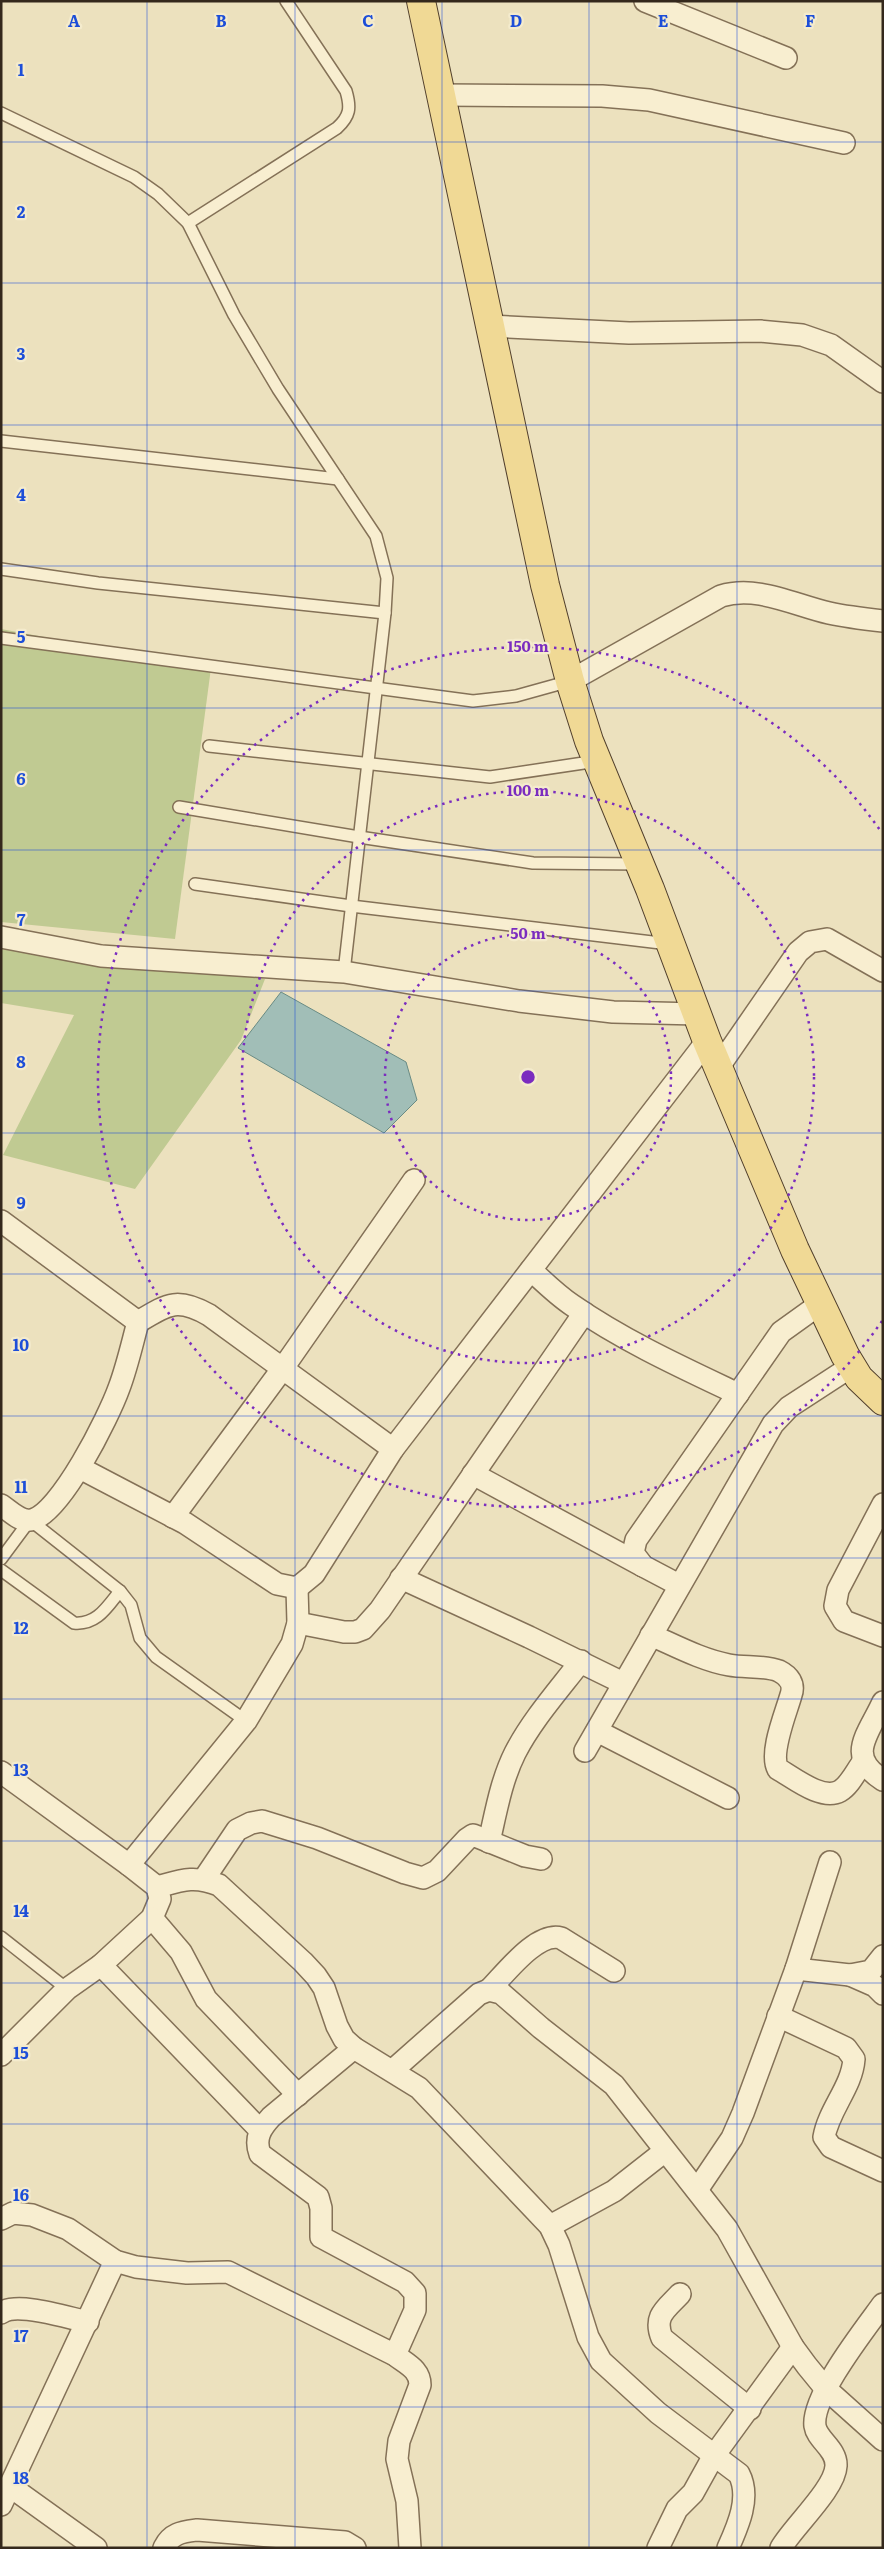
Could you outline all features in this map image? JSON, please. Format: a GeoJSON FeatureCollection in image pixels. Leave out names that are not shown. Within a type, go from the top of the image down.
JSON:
{"type":"FeatureCollection","features":[{"type":"Feature","properties":{"kind":"main road"},"geometry":{"type":"LineString","coordinates":[[420,1],[545,584],[570,681],[598,761],[640,864],[707,1041],[794,1250],[859,1378],[883,1401]]}},
{"type":"Feature","properties":{"kind":"street"},"geometry":{"type":"LineString","coordinates":[[645,1],[786,58]]}},
{"type":"Feature","properties":{"kind":"street"},"geometry":{"type":"LineString","coordinates":[[441,95],[602,96],[649,100],[844,142]]}},
{"type":"Feature","properties":{"kind":"street"},"geometry":{"type":"LineString","coordinates":[[490,326],[630,333],[760,331],[802,335],[831,345],[883,382]]}},
{"type":"Feature","properties":{"kind":"street"},"geometry":{"type":"LineString","coordinates":[[570,681],[721,596],[736,592],[759,594],[830,613],[883,621]]}},
{"type":"Feature","properties":{"kind":"street"},"geometry":{"type":"LineString","coordinates":[[1,937],[101,956],[344,972],[575,1008],[613,1012],[698,1014]]}},
{"type":"Feature","properties":{"kind":"street"},"geometry":{"type":"LineString","coordinates":[[718,1068],[798,952],[810,942],[827,939],[883,971]]}},
{"type":"Feature","properties":{"kind":"street"},"geometry":{"type":"LineString","coordinates":[[297,1588],[314,1574],[393,1449],[707,1041]]}},
{"type":"Feature","properties":{"kind":"street"},"geometry":{"type":"LineString","coordinates":[[173,1516],[283,1368],[414,1180]]}},
{"type":"Feature","properties":{"kind":"street"},"geometry":{"type":"LineString","coordinates":[[1,1221],[138,1322]]}},
{"type":"Feature","properties":{"kind":"street"},"geometry":{"type":"LineString","coordinates":[[531,1270],[584,1313],[659,1357],[738,1394]]}},
{"type":"Feature","properties":{"kind":"street"},"geometry":{"type":"LineString","coordinates":[[1,1505],[20,1518],[30,1520],[42,1516],[80,1468],[120,1388],[138,1322],[162,1307],[173,1304],[192,1305],[209,1315],[393,1449]]}},
{"type":"Feature","properties":{"kind":"street"},"geometry":{"type":"LineString","coordinates":[[643,1566],[634,1553],[636,1540],[780,1332],[820,1304]]}},
{"type":"Feature","properties":{"kind":"street"},"geometry":{"type":"LineString","coordinates":[[298,1623],[344,1632],[363,1629],[380,1610],[584,1313]]}},
{"type":"Feature","properties":{"kind":"street"},"geometry":{"type":"LineString","coordinates":[[585,1751],[773,1424],[788,1407],[852,1366]]}},
{"type":"Feature","properties":{"kind":"street"},"geometry":{"type":"LineString","coordinates":[[80,1468],[173,1516],[277,1584],[297,1588]]}},
{"type":"Feature","properties":{"kind":"street"},"geometry":{"type":"LineString","coordinates":[[473,1474],[679,1585]]}},
{"type":"Feature","properties":{"kind":"street"},"geometry":{"type":"LineString","coordinates":[[883,1504],[838,1590],[835,1606],[844,1621],[883,1636]]}},
{"type":"Feature","properties":{"kind":"street"},"geometry":{"type":"LineString","coordinates":[[401,1578],[581,1661],[624,1684]]}},
{"type":"Feature","properties":{"kind":"street"},"geometry":{"type":"LineString","coordinates":[[129,1865],[246,1721],[292,1644],[298,1623],[297,1588]]}},
{"type":"Feature","properties":{"kind":"street"},"geometry":{"type":"LineString","coordinates":[[651,1635],[705,1658],[728,1665],[777,1671],[788,1677],[793,1691],[777,1745],[775,1764],[778,1769],[820,1792],[831,1793],[846,1786],[863,1762]]}},
{"type":"Feature","properties":{"kind":"street"},"geometry":{"type":"LineString","coordinates":[[489,1842],[504,1781],[516,1753],[543,1710],[581,1661]]}},
{"type":"Feature","properties":{"kind":"street"},"geometry":{"type":"LineString","coordinates":[[883,1702],[860,1752],[863,1762],[871,1773],[883,1780]]}},
{"type":"Feature","properties":{"kind":"street"},"geometry":{"type":"LineString","coordinates":[[597,1731],[728,1798]]}},
{"type":"Feature","properties":{"kind":"street"},"geometry":{"type":"LineString","coordinates":[[1,1772],[157,1887],[160,1899],[152,1918],[101,1965],[67,1989],[1,2055]]}},
{"type":"Feature","properties":{"kind":"street"},"geometry":{"type":"LineString","coordinates":[[204,1879],[237,1830],[250,1823],[262,1821],[317,1838],[404,1873],[423,1878],[437,1871],[470,1836],[476,1836],[525,1856],[541,1859]]}},
{"type":"Feature","properties":{"kind":"street"},"geometry":{"type":"LineString","coordinates":[[697,2190],[732,2138],[796,1969],[830,1862]]}},
{"type":"Feature","properties":{"kind":"street"},"geometry":{"type":"LineString","coordinates":[[157,1887],[190,1878],[204,1879],[220,1885],[302,1962],[324,1988],[336,2026],[344,2039],[354,2048],[393,2070],[419,2088],[550,2226],[559,2245],[588,2337],[601,2361],[658,2413],[713,2457],[739,2474],[745,2490],[738,2526],[728,2548]]}},
{"type":"Feature","properties":{"kind":"street"},"geometry":{"type":"LineString","coordinates":[[152,1918],[181,1952],[206,1999],[298,2095]]}},
{"type":"Feature","properties":{"kind":"street"},"geometry":{"type":"LineString","coordinates":[[393,2070],[479,1994],[489,1990],[535,1944],[551,1936],[561,1938],[614,1971]]}},
{"type":"Feature","properties":{"kind":"street"},"geometry":{"type":"LineString","coordinates":[[796,1969],[850,1975],[871,1971],[883,1956]]}},
{"type":"Feature","properties":{"kind":"street"},"geometry":{"type":"LineString","coordinates":[[101,1965],[260,2130]]}},
{"type":"Feature","properties":{"kind":"street"},"geometry":{"type":"LineString","coordinates":[[850,1975],[875,1986],[883,1994]]}},
{"type":"Feature","properties":{"kind":"street"},"geometry":{"type":"LineString","coordinates":[[489,1990],[501,1993],[541,2028],[614,2085],[727,2229],[793,2346],[825,2388],[883,2440]]}},
{"type":"Feature","properties":{"kind":"street"},"geometry":{"type":"LineString","coordinates":[[778,2016],[846,2048],[854,2059],[853,2072],[826,2124],[824,2137],[830,2147],[883,2172]]}},
{"type":"Feature","properties":{"kind":"street"},"geometry":{"type":"LineString","coordinates":[[354,2048],[271,2117],[260,2130],[257,2142],[260,2154],[318,2197],[321,2208],[321,2237],[405,2282],[415,2293],[415,2310],[395,2355]]}},
{"type":"Feature","properties":{"kind":"street"},"geometry":{"type":"LineString","coordinates":[[550,2226],[614,2191],[665,2151]]}},
{"type":"Feature","properties":{"kind":"street"},"geometry":{"type":"LineString","coordinates":[[1,2219],[13,2213],[32,2215],[68,2229],[115,2261],[136,2267],[187,2273],[228,2272],[395,2355],[417,2371],[420,2377],[420,2385],[399,2441],[397,2459],[407,2501],[410,2548]]}},
{"type":"Feature","properties":{"kind":"street"},"geometry":{"type":"LineString","coordinates":[[96,2548],[6,2496],[115,2261]]}},
{"type":"Feature","properties":{"kind":"street"},"geometry":{"type":"LineString","coordinates":[[680,2294],[659,2316],[658,2327],[662,2338],[750,2409]]}},
{"type":"Feature","properties":{"kind":"street"},"geometry":{"type":"LineString","coordinates":[[781,2548],[832,2479],[836,2465],[831,2451],[815,2427],[816,2411],[825,2388],[883,2304]]}},
{"type":"Feature","properties":{"kind":"street"},"geometry":{"type":"LineString","coordinates":[[1,2313],[5,2310],[22,2308],[88,2322]]}},
{"type":"Feature","properties":{"kind":"street"},"geometry":{"type":"LineString","coordinates":[[658,2548],[677,2509],[694,2493],[713,2457],[750,2409],[793,2346]]}},
{"type":"Feature","properties":{"kind":"street"},"geometry":{"type":"LineString","coordinates":[[164,2548],[167,2541],[179,2532],[197,2530],[345,2542],[355,2548]]}},
{"type":"Feature","properties":{"kind":"lane"},"geometry":{"type":"LineString","coordinates":[[188,223],[337,128],[347,119],[350,106],[346,92],[286,1]]}},
{"type":"Feature","properties":{"kind":"lane"},"geometry":{"type":"LineString","coordinates":[[1,113],[134,177],[158,194],[188,223],[234,315],[278,389],[376,536],[387,578],[344,972]]}},
{"type":"Feature","properties":{"kind":"lane"},"geometry":{"type":"LineString","coordinates":[[1,441],[338,479]]}},
{"type":"Feature","properties":{"kind":"lane"},"geometry":{"type":"LineString","coordinates":[[1,569],[98,582],[384,613]]}},
{"type":"Feature","properties":{"kind":"lane"},"geometry":{"type":"LineString","coordinates":[[1,638],[376,686],[473,701],[516,696],[570,681]]}},
{"type":"Feature","properties":{"kind":"lane"},"geometry":{"type":"LineString","coordinates":[[209,746],[490,777],[598,761]]}},
{"type":"Feature","properties":{"kind":"lane"},"geometry":{"type":"LineString","coordinates":[[179,807],[358,837],[533,863],[640,864]]}},
{"type":"Feature","properties":{"kind":"lane"},"geometry":{"type":"LineString","coordinates":[[195,884],[351,906],[670,944]]}},
{"type":"Feature","properties":{"kind":"lane"},"geometry":{"type":"LineString","coordinates":[[1,1559],[30,1520],[120,1591],[131,1605],[140,1638],[156,1656],[246,1721]]}},
{"type":"Feature","properties":{"kind":"lane"},"geometry":{"type":"LineString","coordinates":[[1,1570],[74,1622],[86,1624],[97,1619],[120,1591]]}},
{"type":"Feature","properties":{"kind":"lane"},"geometry":{"type":"LineString","coordinates":[[1,1937],[67,1989]]}},
{"type":"Feature","properties":{"kind":"green space"},"geometry":{"type":"Polygon","coordinates":[[[1,629],[211,668],[175,939],[1,922],[1,629]]]}},
{"type":"Feature","properties":{"kind":"green space"},"geometry":{"type":"Polygon","coordinates":[[[1,942],[216,963],[265,979],[241,1040],[135,1189],[3,1155],[74,1015],[1,1003],[1,942]]]}},
{"type":"Feature","properties":{"kind":"water"},"geometry":{"type":"Polygon","coordinates":[[[281,992],[406,1062],[417,1100],[384,1133],[238,1048],[281,992]]]}}]}
